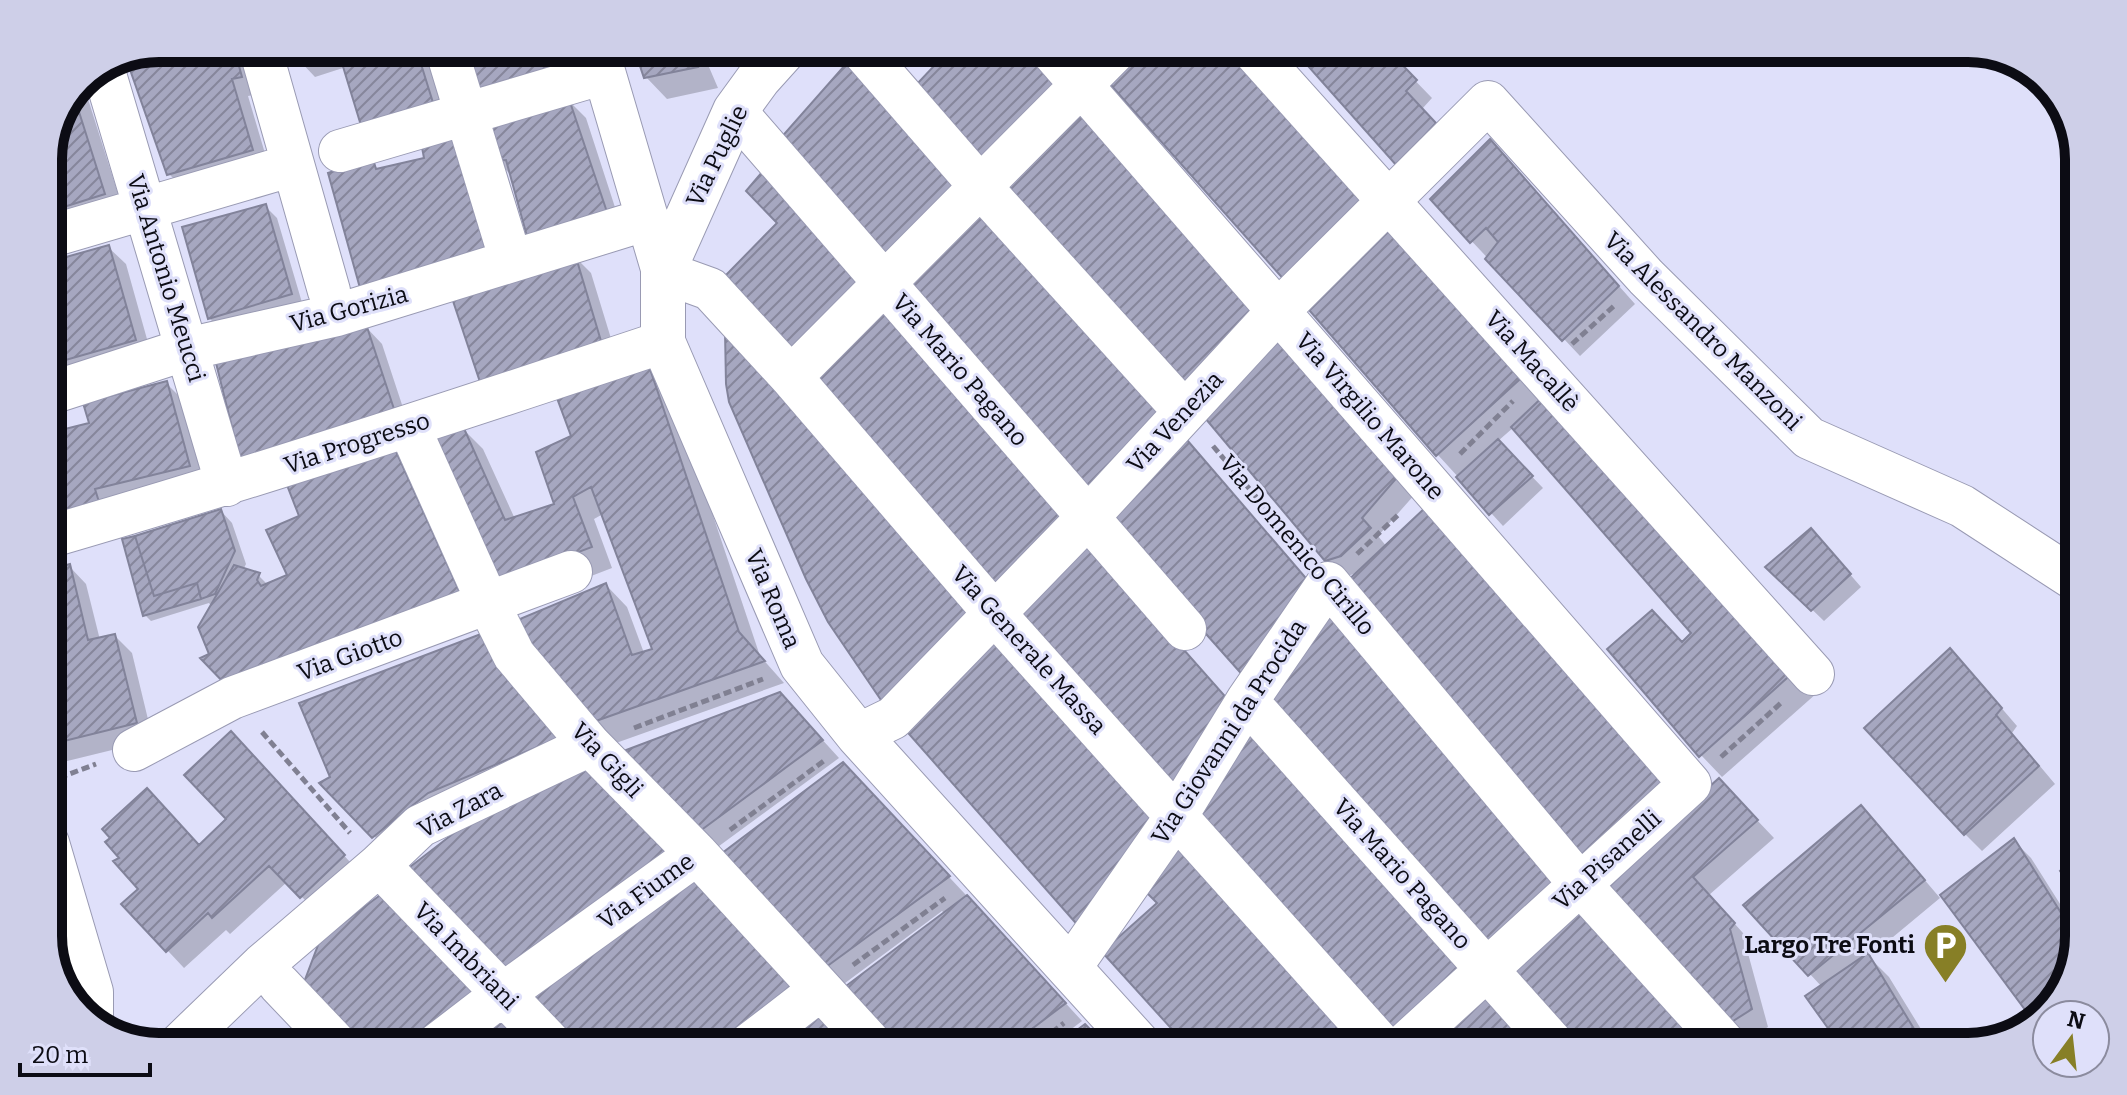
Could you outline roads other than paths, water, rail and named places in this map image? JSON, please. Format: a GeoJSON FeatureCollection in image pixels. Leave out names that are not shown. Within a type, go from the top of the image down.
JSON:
{"type":"FeatureCollection","features":[{"type":"Feature","properties":{"kind":"street"},"geometry":{"type":"LineString","coordinates":[[264,62],[329,291]]}},
{"type":"Feature","properties":{"kind":"street"},"geometry":{"type":"LineString","coordinates":[[450,62],[511,261]]}},
{"type":"Feature","properties":{"kind":"street"},"geometry":{"type":"LineString","coordinates":[[340,151],[466,114],[596,62]]}},
{"type":"Feature","properties":{"kind":"street","name":"Via Roma"},"geometry":{"type":"LineString","coordinates":[[602,62],[663,272],[663,342],[802,665],[858,735],[1128,1033]]}},
{"type":"Feature","properties":{"kind":"street"},"geometry":{"type":"LineString","coordinates":[[872,62],[1184,411]]}},
{"type":"Feature","properties":{"kind":"street","name":"Via Virgilio Marone"},"geometry":{"type":"LineString","coordinates":[[1061,62],[1690,784]]}},
{"type":"Feature","properties":{"kind":"street"},"geometry":{"type":"LineString","coordinates":[[791,377],[1104,62]]}},
{"type":"Feature","properties":{"kind":"street","name":"Via Macallè"},"geometry":{"type":"LineString","coordinates":[[1264,62],[1813,674]]}},
{"type":"Feature","properties":{"kind":"street","name":"Via Puglie"},"geometry":{"type":"LineString","coordinates":[[663,272],[758,71]]}},
{"type":"Feature","properties":{"kind":"street","name":"Via Mario Pagano"},"geometry":{"type":"LineString","coordinates":[[758,71],[884,283],[1185,629]]}},
{"type":"Feature","properties":{"kind":"street","name":"Via Antonio Meucci"},"geometry":{"type":"LineString","coordinates":[[106,77],[227,485]]}},
{"type":"Feature","properties":{"kind":"street","name":"Via Venezia"},"geometry":{"type":"LineString","coordinates":[[858,735],[893,718],[1088,517],[1279,310],[1488,102]]}},
{"type":"Feature","properties":{"kind":"street","name":"Via Alessandro Manzoni"},"geometry":{"type":"LineString","coordinates":[[1488,102],[1646,277],[1809,438],[1962,506],[2065,573]]}},
{"type":"Feature","properties":{"kind":"street"},"geometry":{"type":"LineString","coordinates":[[62,233],[293,165]]}},
{"type":"Feature","properties":{"kind":"street","name":"Via Gorizia"},"geometry":{"type":"LineString","coordinates":[[62,389],[187,349],[337,315],[648,219]]}},
{"type":"Feature","properties":{"kind":"street","name":"Via Generale Massa"},"geometry":{"type":"LineString","coordinates":[[663,272],[710,289],[791,377],[995,614],[1371,1033]]}},
{"type":"Feature","properties":{"kind":"street","name":"Via Progresso"},"geometry":{"type":"LineString","coordinates":[[62,533],[227,485],[663,342]]}},
{"type":"Feature","properties":{"kind":"street","name":"Via Gigli"},"geometry":{"type":"LineString","coordinates":[[409,427],[514,655],[590,745],[697,854],[861,1033]]}},
{"type":"Feature","properties":{"kind":"street","name":"Via Giotto"},"geometry":{"type":"LineString","coordinates":[[134,750],[232,698],[571,572]]}},
{"type":"Feature","properties":{"kind":"street","name":"Via Giovanni da Procida"},"geometry":{"type":"LineString","coordinates":[[1070,968],[1177,815],[1247,701],[1328,583]]}},
{"type":"Feature","properties":{"kind":"street","name":"Via Domenico Cirillo"},"geometry":{"type":"LineString","coordinates":[[1328,583],[1580,884],[1715,1033]]}},
{"type":"Feature","properties":{"kind":"street","name":"Via Mario Pagano"},"geometry":{"type":"LineString","coordinates":[[1247,701],[1544,1033]]}},
{"type":"Feature","properties":{"kind":"street","name":"Via Zara"},"geometry":{"type":"LineString","coordinates":[[192,1033],[262,965],[420,826],[590,745]]}},
{"type":"Feature","properties":{"kind":"street","name":"Via Pisanelli"},"geometry":{"type":"LineString","coordinates":[[1417,1033],[1690,784]]}},
{"type":"Feature","properties":{"kind":"street","name":"Via Fiume"},"geometry":{"type":"LineString","coordinates":[[452,1033],[697,854]]}},
{"type":"Feature","properties":{"kind":"street","name":"Via Imbriani"},"geometry":{"type":"LineString","coordinates":[[379,865],[541,1033]]}},
{"type":"Feature","properties":{"kind":"street"},"geometry":{"type":"LineString","coordinates":[[62,890],[92,992],[92,1006]]}},
{"type":"Feature","properties":{"kind":"street"},"geometry":{"type":"LineString","coordinates":[[279,984],[326,1033]]}},
{"type":"Feature","properties":{"kind":"street"},"geometry":{"type":"LineString","coordinates":[[764,1033],[820,990]]}},
{"type":"Feature","properties":{"kind":"place","name":"Largo Tre Fonti"},"geometry":{"type":"Point","coordinates":[1946,984]}}]}
